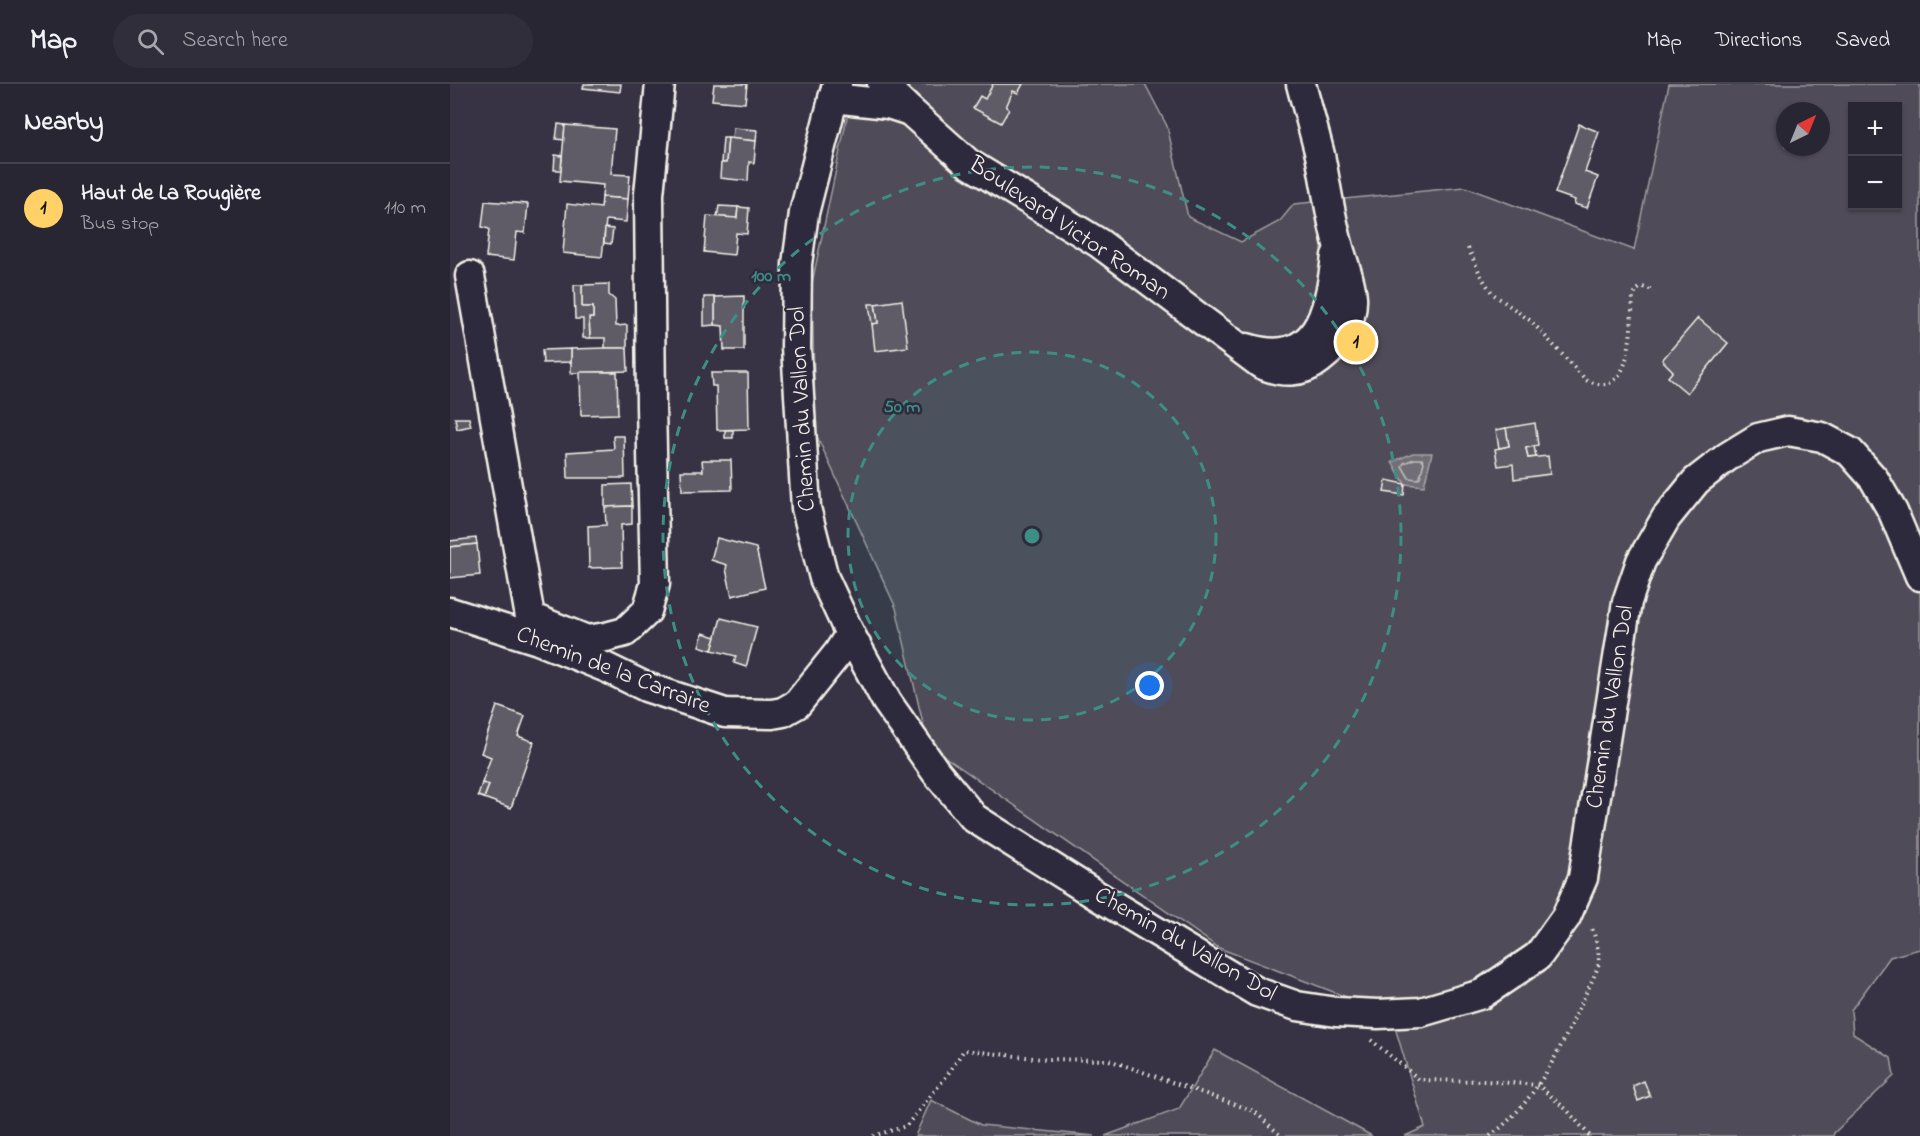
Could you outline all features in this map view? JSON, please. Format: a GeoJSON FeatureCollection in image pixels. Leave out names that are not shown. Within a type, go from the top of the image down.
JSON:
{"type":"FeatureCollection","features":[{"type":"Feature","properties":{"kind":"street"},"geometry":{"type":"LineString","coordinates":[[607,668],[625,632],[647,611],[655,584],[649,194],[660,84]]}},
{"type":"Feature","properties":{"kind":"street","name":"Boulevard Victor Roman"},"geometry":{"type":"LineString","coordinates":[[882,84],[968,163],[1099,243],[1233,343],[1257,351],[1275,352],[1299,347],[1311,339],[1321,324],[1333,284],[1338,245],[1319,152],[1301,84]]}},
{"type":"Feature","properties":{"kind":"street","name":"Boulevard Victor Roman"},"geometry":{"type":"LineString","coordinates":[[835,91],[910,111]]}},
{"type":"Feature","properties":{"kind":"street","name":"Chemin du Vallon Dol"},"geometry":{"type":"LineString","coordinates":[[835,91],[804,213],[797,264],[796,347],[806,508],[824,578],[850,634],[887,702],[936,772],[974,818],[1257,992],[1297,1006],[1336,1012],[1378,1014],[1421,1011],[1482,994],[1538,956],[1566,917],[1583,878],[1627,602],[1641,561],[1666,518],[1695,481],[1727,457],[1758,438],[1788,431],[1822,437],[1850,452],[1874,479],[1893,513],[1920,576]]}},
{"type":"Feature","properties":{"kind":"street"},"geometry":{"type":"LineString","coordinates":[[470,276],[530,617],[587,640],[625,632]]}},
{"type":"Feature","properties":{"kind":"street","name":"Chemin de la Carraire"},"geometry":{"type":"LineString","coordinates":[[450,612],[538,640],[607,668],[646,687],[725,713],[772,714],[783,712],[797,704],[838,653],[850,634]]}},
{"type":"Feature","properties":{"kind":"path"},"geometry":{"type":"LineString","coordinates":[[1468,248],[1482,278],[1493,294],[1532,321],[1586,380],[1597,385],[1614,382],[1624,366],[1633,298],[1636,291],[1641,287],[1654,292]]}},
{"type":"Feature","properties":{"kind":"path"},"geometry":{"type":"LineString","coordinates":[[1490,1136],[1504,1126],[1538,1085],[1569,1030],[1599,964],[1595,934],[1575,896]]}},
{"type":"Feature","properties":{"kind":"path"},"geometry":{"type":"LineString","coordinates":[[1336,1012],[1420,1080],[1538,1085],[1568,1110],[1590,1136]]}},
{"type":"Feature","properties":{"kind":"path"},"geometry":{"type":"LineString","coordinates":[[873,1136],[906,1126],[946,1077],[964,1050],[1042,1059],[1109,1060],[1254,1111],[1281,1136]]}},
{"type":"Feature","properties":{"kind":"shaded area"},"geometry":{"type":"Polygon","coordinates":[[[854,84],[1145,84],[1167,126],[1188,217],[1241,242],[1280,221],[1294,204],[1465,187],[1634,250],[1669,84],[1920,84],[1920,949],[1890,957],[1851,1010],[1853,1034],[1891,1058],[1894,1076],[1833,1136],[1405,1136],[1425,1127],[1391,1014],[1219,948],[928,745],[896,608],[815,432],[812,283],[854,84]]]}},
{"type":"Feature","properties":{"kind":"shaded area"},"geometry":{"type":"Polygon","coordinates":[[[1215,1050],[1372,1136],[1105,1136],[1179,1109],[1215,1050]]]}},
{"type":"Feature","properties":{"kind":"shaded area"},"geometry":{"type":"Polygon","coordinates":[[[931,1100],[981,1125],[1095,1136],[915,1136],[931,1100]]]}},
{"type":"Feature","properties":{"kind":"water"},"geometry":{"type":"Polygon","coordinates":[[[1413,453],[1432,453],[1424,486],[1405,484],[1392,462],[1413,453]]]}},
{"type":"Feature","properties":{"kind":"building"},"geometry":{"type":"Polygon","coordinates":[[[584,84],[621,84],[620,92],[583,88],[584,84]]]}},
{"type":"Feature","properties":{"kind":"building"},"geometry":{"type":"Polygon","coordinates":[[[714,84],[747,84],[745,103],[712,100],[714,84]]]}},
{"type":"Feature","properties":{"kind":"building"},"geometry":{"type":"Polygon","coordinates":[[[993,84],[1023,84],[1018,93],[1013,91],[1006,107],[1009,109],[1001,123],[973,108],[980,96],[985,99],[993,84]]]}},
{"type":"Feature","properties":{"kind":"building"},"geometry":{"type":"Polygon","coordinates":[[[558,124],[565,125],[564,140],[556,139],[558,124]]]}},
{"type":"Feature","properties":{"kind":"building"},"geometry":{"type":"Polygon","coordinates":[[[1579,124],[1599,132],[1585,172],[1598,177],[1587,208],[1574,204],[1575,200],[1555,193],[1579,124]]]}},
{"type":"Feature","properties":{"kind":"building"},"geometry":{"type":"Polygon","coordinates":[[[565,125],[615,129],[611,174],[630,175],[628,199],[602,197],[603,185],[560,181],[565,125]]]}},
{"type":"Feature","properties":{"kind":"building"},"geometry":{"type":"Polygon","coordinates":[[[733,128],[757,130],[756,141],[732,139],[733,128]]]}},
{"type":"Feature","properties":{"kind":"building"},"geometry":{"type":"Polygon","coordinates":[[[723,138],[728,138],[726,163],[721,163],[723,138]]]}},
{"type":"Feature","properties":{"kind":"building"},"geometry":{"type":"Polygon","coordinates":[[[728,138],[756,141],[754,163],[749,162],[748,181],[720,178],[721,163],[726,163],[728,138]]]}},
{"type":"Feature","properties":{"kind":"building"},"geometry":{"type":"Polygon","coordinates":[[[555,155],[562,156],[561,170],[554,170],[555,155]]]}},
{"type":"Feature","properties":{"kind":"building"},"geometry":{"type":"Polygon","coordinates":[[[602,197],[628,199],[626,222],[606,220],[602,257],[563,253],[567,204],[601,208],[602,197]]]}},
{"type":"Feature","properties":{"kind":"building"},"geometry":{"type":"Polygon","coordinates":[[[485,201],[528,204],[525,233],[517,232],[514,260],[486,257],[489,229],[482,227],[485,201]]]}},
{"type":"Feature","properties":{"kind":"building"},"geometry":{"type":"Polygon","coordinates":[[[719,206],[738,207],[737,218],[717,217],[719,206]]]}},
{"type":"Feature","properties":{"kind":"building"},"geometry":{"type":"Polygon","coordinates":[[[738,207],[749,208],[747,234],[736,233],[734,255],[704,252],[707,216],[737,218],[738,207]]]}},
{"type":"Feature","properties":{"kind":"building"},"geometry":{"type":"Polygon","coordinates":[[[605,228],[613,229],[611,244],[604,243],[605,228]]]}},
{"type":"Feature","properties":{"kind":"building"},"geometry":{"type":"Polygon","coordinates":[[[609,284],[609,295],[615,300],[616,326],[627,325],[627,348],[605,348],[605,338],[590,338],[589,318],[593,318],[593,307],[582,307],[582,285],[609,284]]]}},
{"type":"Feature","properties":{"kind":"building"},"geometry":{"type":"Polygon","coordinates":[[[574,285],[582,285],[582,307],[593,307],[593,318],[589,318],[590,338],[583,338],[583,319],[575,319],[574,285]]]}},
{"type":"Feature","properties":{"kind":"building"},"geometry":{"type":"Polygon","coordinates":[[[744,296],[744,350],[724,350],[723,326],[715,325],[715,297],[744,296]]]}},
{"type":"Feature","properties":{"kind":"building"},"geometry":{"type":"Polygon","coordinates":[[[704,297],[715,297],[715,325],[704,326],[704,297]]]}},
{"type":"Feature","properties":{"kind":"building"},"geometry":{"type":"Polygon","coordinates":[[[902,300],[908,347],[875,351],[872,324],[878,323],[875,304],[902,300]]]}},
{"type":"Feature","properties":{"kind":"building"},"geometry":{"type":"Polygon","coordinates":[[[869,304],[875,304],[878,323],[872,324],[869,304]]]}},
{"type":"Feature","properties":{"kind":"building"},"geometry":{"type":"Polygon","coordinates":[[[1698,318],[1728,343],[1687,393],[1668,377],[1673,371],[1662,360],[1698,318]]]}},
{"type":"Feature","properties":{"kind":"building"},"geometry":{"type":"Polygon","coordinates":[[[627,348],[628,371],[571,373],[571,349],[627,348]]]}},
{"type":"Feature","properties":{"kind":"building"},"geometry":{"type":"Polygon","coordinates":[[[571,349],[571,362],[543,363],[542,350],[571,349]]]}},
{"type":"Feature","properties":{"kind":"building"},"geometry":{"type":"Polygon","coordinates":[[[580,372],[617,372],[618,414],[581,415],[580,372]]]}},
{"type":"Feature","properties":{"kind":"building"},"geometry":{"type":"Polygon","coordinates":[[[711,373],[748,373],[749,429],[717,430],[716,386],[712,386],[711,373]]]}},
{"type":"Feature","properties":{"kind":"building"},"geometry":{"type":"Polygon","coordinates":[[[455,418],[469,418],[471,426],[457,429],[455,418]]]}},
{"type":"Feature","properties":{"kind":"building"},"geometry":{"type":"Polygon","coordinates":[[[1535,423],[1538,445],[1526,448],[1528,458],[1548,456],[1550,474],[1514,479],[1513,464],[1498,466],[1495,449],[1509,446],[1506,428],[1535,423]]]}},
{"type":"Feature","properties":{"kind":"building"},"geometry":{"type":"Polygon","coordinates":[[[1506,428],[1509,446],[1499,448],[1496,430],[1506,428]]]}},
{"type":"Feature","properties":{"kind":"building"},"geometry":{"type":"Polygon","coordinates":[[[725,430],[733,430],[733,438],[725,438],[725,430]]]}},
{"type":"Feature","properties":{"kind":"building"},"geometry":{"type":"Polygon","coordinates":[[[613,436],[624,436],[625,478],[568,478],[567,452],[614,449],[613,436]]]}},
{"type":"Feature","properties":{"kind":"building"},"geometry":{"type":"Polygon","coordinates":[[[1534,446],[1536,457],[1528,458],[1526,448],[1534,446]]]}},
{"type":"Feature","properties":{"kind":"building"},"geometry":{"type":"Polygon","coordinates":[[[702,460],[731,460],[732,490],[682,491],[681,471],[703,471],[702,460]]]}},
{"type":"Feature","properties":{"kind":"building"},"geometry":{"type":"Polygon","coordinates":[[[1386,480],[1405,484],[1404,495],[1384,492],[1386,480]]]}},
{"type":"Feature","properties":{"kind":"building"},"geometry":{"type":"Polygon","coordinates":[[[631,484],[632,506],[605,507],[605,485],[631,484]]]}},
{"type":"Feature","properties":{"kind":"building"},"geometry":{"type":"Polygon","coordinates":[[[632,506],[632,524],[621,525],[622,567],[589,568],[588,526],[606,525],[605,507],[632,506]]]}},
{"type":"Feature","properties":{"kind":"building"},"geometry":{"type":"Polygon","coordinates":[[[476,538],[477,544],[450,547],[450,541],[476,538]]]}},
{"type":"Feature","properties":{"kind":"building"},"geometry":{"type":"Polygon","coordinates":[[[717,538],[756,548],[765,588],[732,596],[727,565],[711,560],[717,538]]]}},
{"type":"Feature","properties":{"kind":"building"},"geometry":{"type":"Polygon","coordinates":[[[477,544],[480,575],[450,578],[450,547],[477,544]]]}},
{"type":"Feature","properties":{"kind":"building"},"geometry":{"type":"Polygon","coordinates":[[[721,618],[757,627],[746,667],[734,663],[736,656],[712,650],[721,618]]]}},
{"type":"Feature","properties":{"kind":"building"},"geometry":{"type":"Polygon","coordinates":[[[703,633],[716,637],[712,650],[699,646],[703,633]]]}},
{"type":"Feature","properties":{"kind":"building"},"geometry":{"type":"Polygon","coordinates":[[[497,706],[525,716],[518,736],[534,742],[511,808],[484,798],[489,785],[482,783],[491,757],[481,753],[497,706]]]}},
{"type":"Feature","properties":{"kind":"building"},"geometry":{"type":"Polygon","coordinates":[[[482,783],[489,785],[484,798],[478,796],[482,783]]]}},
{"type":"Feature","properties":{"kind":"building"},"geometry":{"type":"Polygon","coordinates":[[[1644,1081],[1650,1096],[1638,1101],[1633,1086],[1644,1081]]]}},
{"type":"Feature","properties":{"kind":"place","name":"Haut de La Rougière"},"geometry":{"type":"Point","coordinates":[1356,342]}}]}
